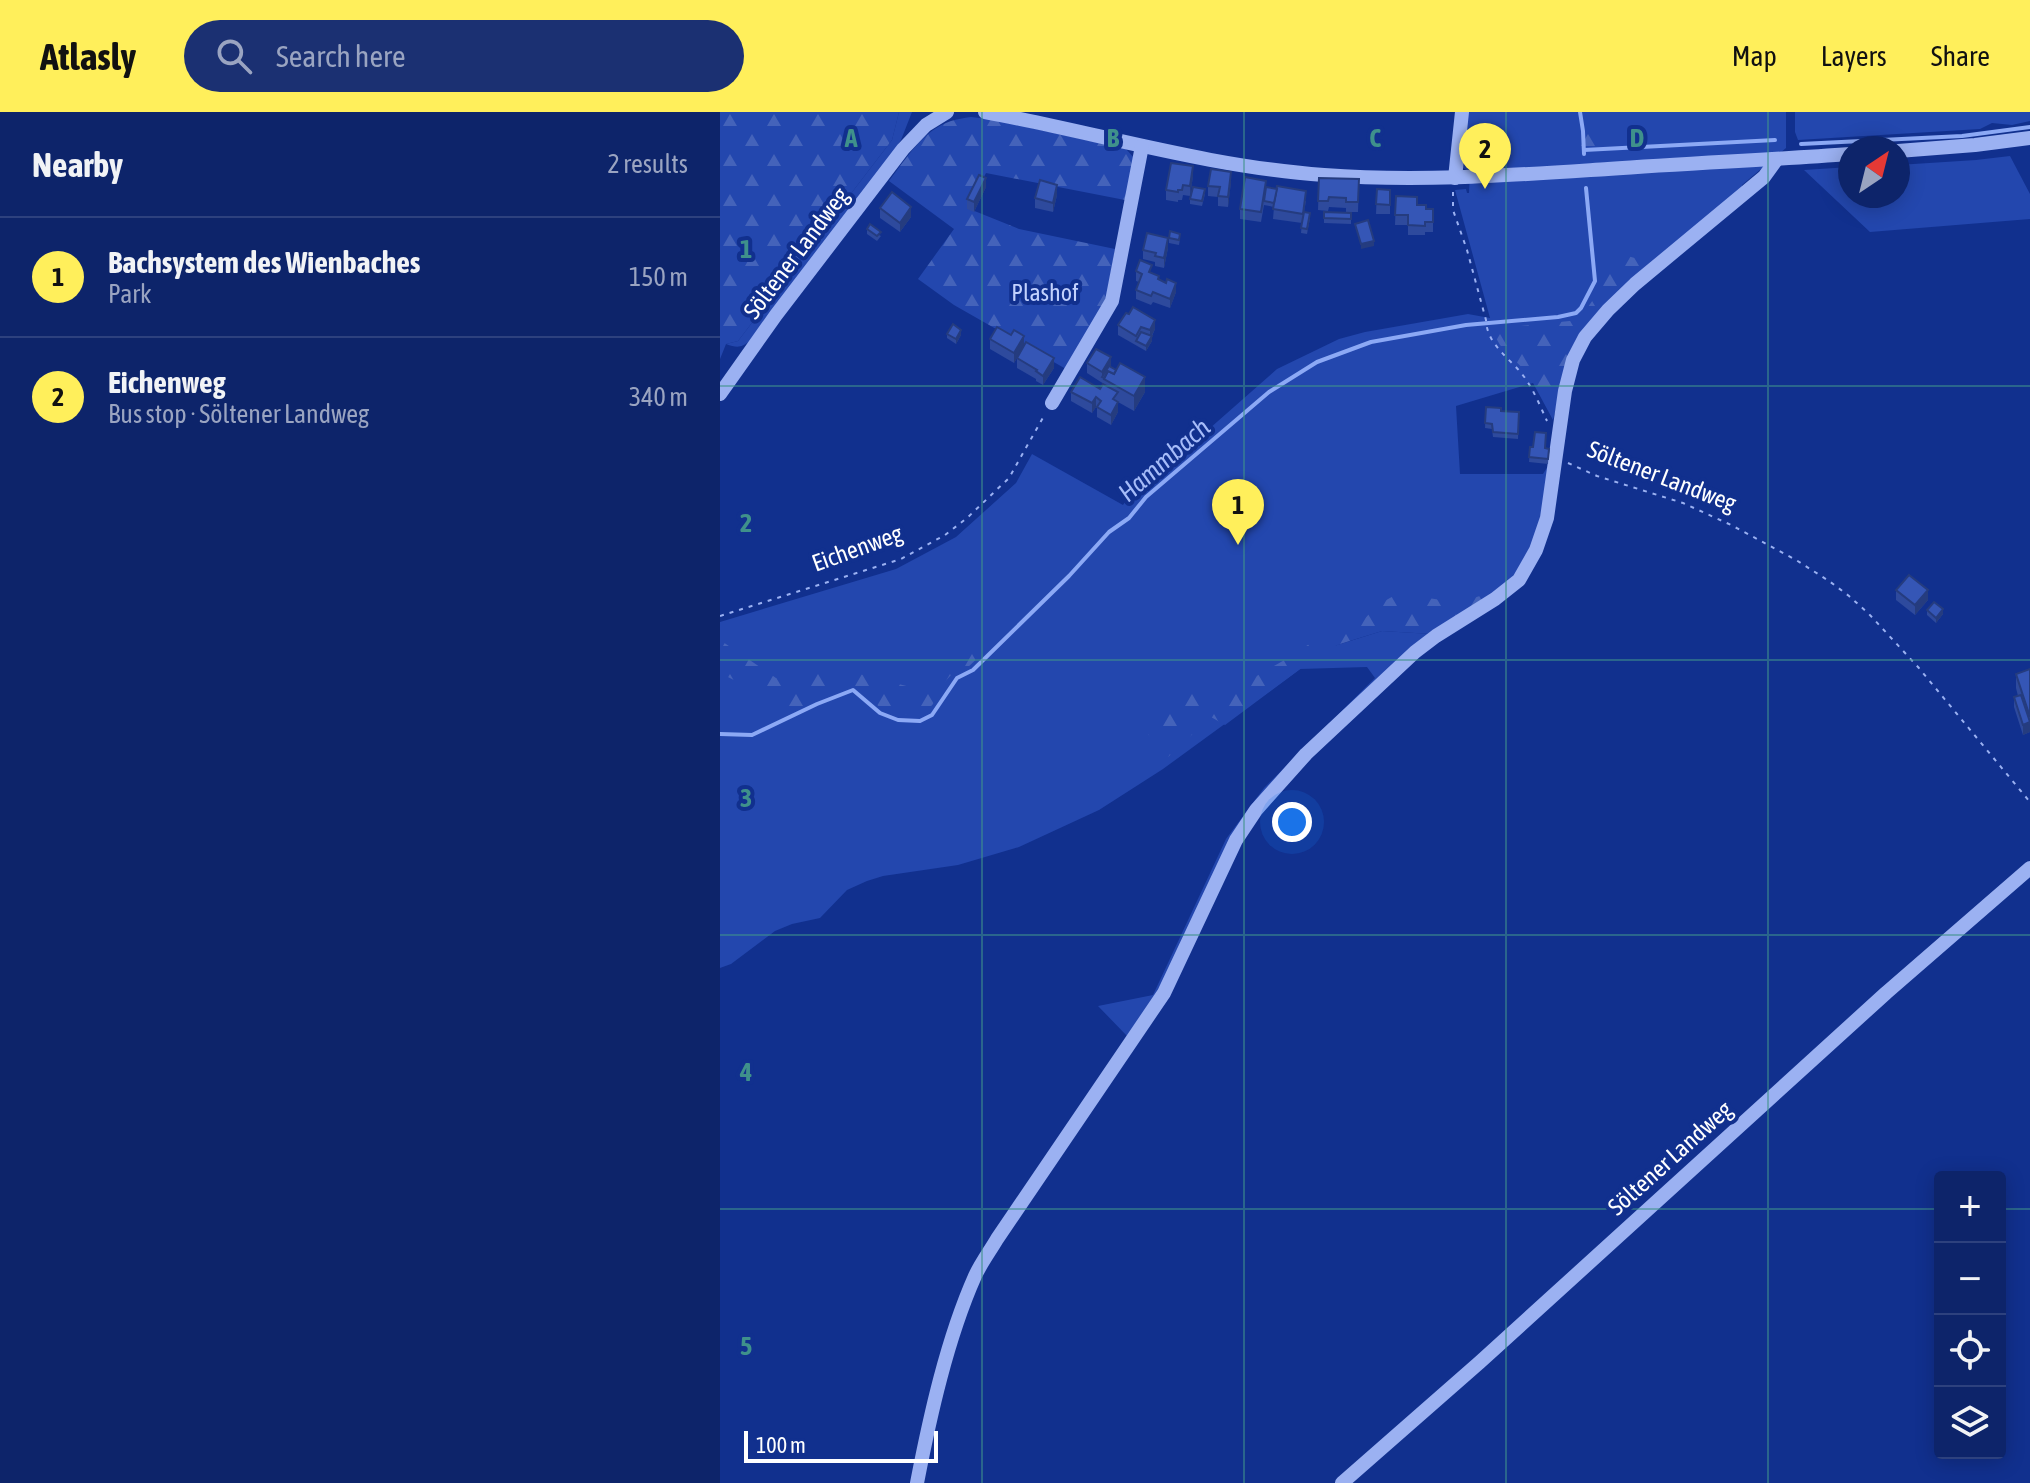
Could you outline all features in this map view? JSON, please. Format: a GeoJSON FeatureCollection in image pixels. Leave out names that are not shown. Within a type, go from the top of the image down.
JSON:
{"type":"FeatureCollection","features":[{"type":"Feature","properties":{"kind":"street","name":"Söltener Landweg"},"geometry":{"type":"LineString","coordinates":[[720,394],[776,315],[903,149],[926,125],[947,112]]}},
{"type":"Feature","properties":{"kind":"street"},"geometry":{"type":"LineString","coordinates":[[985,112],[1278,171],[1454,183],[1838,155]]}},
{"type":"Feature","properties":{"kind":"street"},"geometry":{"type":"LineString","coordinates":[[1454,183],[1462,112]]}},
{"type":"Feature","properties":{"kind":"street"},"geometry":{"type":"LineString","coordinates":[[1910,150],[2030,138]]}},
{"type":"Feature","properties":{"kind":"street"},"geometry":{"type":"LineString","coordinates":[[1052,403],[1112,301],[1142,146]]}},
{"type":"Feature","properties":{"kind":"street","name":"Söltener Landweg"},"geometry":{"type":"LineString","coordinates":[[1555,455],[1565,391],[1573,360],[1585,337],[1635,284],[1764,177],[1777,159]]}},
{"type":"Feature","properties":{"kind":"street"},"geometry":{"type":"LineString","coordinates":[[917,1483],[954,1333],[976,1274],[1164,993],[1236,840],[1268,796],[1306,754],[1397,669],[1436,636],[1519,580],[1544,530],[1555,455]]}},
{"type":"Feature","properties":{"kind":"street","name":"Söltener Landweg"},"geometry":{"type":"LineString","coordinates":[[1342,1483],[1480,1362],[1886,993],[2030,868]]}},
{"type":"Feature","properties":{"kind":"path"},"geometry":{"type":"LineString","coordinates":[[1454,183],[1453,210],[1467,250],[1486,329],[1497,348],[1527,379],[1548,423]]}},
{"type":"Feature","properties":{"kind":"path","name":"Eichenweg"},"geometry":{"type":"LineString","coordinates":[[720,616],[901,559],[945,535],[1009,478],[1052,403]]}},
{"type":"Feature","properties":{"kind":"path","name":"Söltener Landweg"},"geometry":{"type":"LineString","coordinates":[[1555,455],[1597,476],[1672,499],[1707,514],[1796,560],[1829,581],[1869,614],[1918,667],[2030,802]]}},
{"type":"Feature","properties":{"kind":"green space"},"geometry":{"type":"Polygon","coordinates":[[[720,112],[899,112],[892,140],[738,341],[726,344],[720,359],[720,112]]]}},
{"type":"Feature","properties":{"kind":"green space"},"geometry":{"type":"Polygon","coordinates":[[[899,112],[912,112],[892,154],[750,341],[739,347],[726,344],[738,341],[892,140],[899,112]]]}},
{"type":"Feature","properties":{"kind":"green space"},"geometry":{"type":"Polygon","coordinates":[[[1465,112],[1786,112],[1786,148],[1637,278],[1562,378],[1553,420],[1533,383],[1456,406],[1460,474],[1543,474],[1548,466],[1541,528],[1514,577],[1465,612],[1436,611],[1334,646],[1382,631],[1432,634],[1260,800],[1179,956],[1128,1037],[1098,1006],[1153,995],[1226,839],[1264,788],[1375,678],[1367,667],[1300,669],[1163,769],[1099,810],[1019,847],[958,865],[867,881],[847,890],[820,918],[775,931],[731,964],[720,968],[720,622],[896,569],[956,537],[1016,483],[1032,454],[1123,505],[1135,487],[1163,469],[1182,449],[1277,369],[1339,339],[1365,332],[1468,314],[1490,318],[1455,190],[1466,189],[1469,193],[1470,172],[1463,168],[1465,112]]]}},
{"type":"Feature","properties":{"kind":"green space"},"geometry":{"type":"Polygon","coordinates":[[[1574,112],[1587,112],[1593,140],[1601,148],[1579,149],[1574,112]]]}},
{"type":"Feature","properties":{"kind":"green space"},"geometry":{"type":"Polygon","coordinates":[[[1795,112],[2030,112],[2030,121],[2012,125],[1992,123],[1980,129],[1798,140],[1795,112]]]}},
{"type":"Feature","properties":{"kind":"green space","name":"Plashof"},"geometry":{"type":"Polygon","coordinates":[[[971,117],[1126,149],[1134,158],[1125,200],[986,173],[967,208],[1019,229],[1115,249],[1106,299],[1066,369],[954,305],[918,279],[954,229],[889,181],[932,131],[951,121],[971,117]]]}},
{"type":"Feature","properties":{"kind":"green space"},"geometry":{"type":"Polygon","coordinates":[[[2010,156],[2030,194],[2030,219],[1870,232],[1844,208],[1910,208],[1910,164],[2010,156]]]}},
{"type":"Feature","properties":{"kind":"green space"},"geometry":{"type":"Polygon","coordinates":[[[1838,168],[1838,202],[1804,170],[1838,168]]]}},
{"type":"Feature","properties":{"kind":"green space"},"geometry":{"type":"Polygon","coordinates":[[[1597,248],[1650,262],[1609,300],[1564,370],[1553,419],[1531,377],[1500,345],[1491,329],[1579,320],[1595,297],[1598,286],[1597,248]]]}},
{"type":"Feature","properties":{"kind":"green space"},"geometry":{"type":"Polygon","coordinates":[[[1406,589],[1428,598],[1448,601],[1456,594],[1468,600],[1497,590],[1432,634],[1382,631],[1330,647],[1225,725],[1211,717],[1168,757],[1147,733],[1189,691],[1246,682],[1329,631],[1346,614],[1365,618],[1381,603],[1406,589]]]}},
{"type":"Feature","properties":{"kind":"green space"},"geometry":{"type":"Polygon","coordinates":[[[979,638],[986,650],[966,669],[951,675],[924,714],[890,712],[853,686],[799,707],[781,710],[779,703],[720,673],[720,640],[776,678],[844,670],[922,690],[979,638]]]}},
{"type":"Feature","properties":{"kind":"building"},"geometry":{"type":"Polygon","coordinates":[[[1171,163],[1193,166],[1190,186],[1183,185],[1178,192],[1166,190],[1171,163]]]}},
{"type":"Feature","properties":{"kind":"building"},"geometry":{"type":"Polygon","coordinates":[[[1211,169],[1231,172],[1228,197],[1218,196],[1220,187],[1208,186],[1211,169]]]}},
{"type":"Feature","properties":{"kind":"building"},"geometry":{"type":"Polygon","coordinates":[[[979,175],[986,178],[974,202],[967,199],[979,175]]]}},
{"type":"Feature","properties":{"kind":"building"},"geometry":{"type":"Polygon","coordinates":[[[1245,177],[1266,181],[1261,212],[1240,209],[1245,177]]]}},
{"type":"Feature","properties":{"kind":"building"},"geometry":{"type":"Polygon","coordinates":[[[1319,178],[1359,179],[1358,202],[1329,197],[1328,201],[1318,201],[1319,178]]]}},
{"type":"Feature","properties":{"kind":"building"},"geometry":{"type":"Polygon","coordinates":[[[1040,180],[1057,185],[1053,203],[1035,198],[1040,180]]]}},
{"type":"Feature","properties":{"kind":"building"},"geometry":{"type":"Polygon","coordinates":[[[1277,186],[1306,191],[1303,214],[1273,209],[1277,186]]]}},
{"type":"Feature","properties":{"kind":"building"},"geometry":{"type":"Polygon","coordinates":[[[1193,187],[1205,189],[1202,201],[1190,199],[1193,187]]]}},
{"type":"Feature","properties":{"kind":"building"},"geometry":{"type":"Polygon","coordinates":[[[1266,187],[1277,189],[1274,203],[1264,201],[1266,187]]]}},
{"type":"Feature","properties":{"kind":"building"},"geometry":{"type":"Polygon","coordinates":[[[1377,189],[1390,190],[1390,205],[1376,204],[1377,189]]]}},
{"type":"Feature","properties":{"kind":"building"},"geometry":{"type":"Polygon","coordinates":[[[892,192],[911,207],[900,223],[880,208],[892,192]]]}},
{"type":"Feature","properties":{"kind":"building"},"geometry":{"type":"Polygon","coordinates":[[[1396,196],[1417,197],[1417,205],[1433,209],[1433,222],[1425,222],[1425,226],[1408,225],[1408,215],[1395,215],[1396,196]]]}},
{"type":"Feature","properties":{"kind":"building"},"geometry":{"type":"Polygon","coordinates":[[[1304,212],[1310,213],[1307,229],[1301,228],[1304,212]]]}},
{"type":"Feature","properties":{"kind":"building"},"geometry":{"type":"Polygon","coordinates":[[[1324,212],[1351,213],[1351,219],[1324,218],[1324,212]]]}},
{"type":"Feature","properties":{"kind":"building"},"geometry":{"type":"Polygon","coordinates":[[[1368,220],[1374,241],[1361,244],[1355,224],[1368,220]]]}},
{"type":"Feature","properties":{"kind":"building"},"geometry":{"type":"Polygon","coordinates":[[[870,224],[881,232],[877,236],[867,229],[870,224]]]}},
{"type":"Feature","properties":{"kind":"building"},"geometry":{"type":"Polygon","coordinates":[[[1170,231],[1180,234],[1179,240],[1169,238],[1170,231]]]}},
{"type":"Feature","properties":{"kind":"building"},"geometry":{"type":"Polygon","coordinates":[[[1147,233],[1168,238],[1164,258],[1143,250],[1147,233]]]}},
{"type":"Feature","properties":{"kind":"building"},"geometry":{"type":"Polygon","coordinates":[[[1140,260],[1152,265],[1149,272],[1159,276],[1158,279],[1176,283],[1170,299],[1153,292],[1151,296],[1136,290],[1142,274],[1136,271],[1140,260]]]}},
{"type":"Feature","properties":{"kind":"building"},"geometry":{"type":"Polygon","coordinates":[[[1133,307],[1155,320],[1150,330],[1141,327],[1136,336],[1118,325],[1133,307]]]}},
{"type":"Feature","properties":{"kind":"building"},"geometry":{"type":"Polygon","coordinates":[[[953,324],[961,330],[956,339],[947,334],[953,324]]]}},
{"type":"Feature","properties":{"kind":"building"},"geometry":{"type":"Polygon","coordinates":[[[997,327],[1011,335],[1014,330],[1024,336],[1014,353],[990,339],[997,327]]]}},
{"type":"Feature","properties":{"kind":"building"},"geometry":{"type":"Polygon","coordinates":[[[1141,332],[1152,336],[1146,346],[1136,341],[1141,332]]]}},
{"type":"Feature","properties":{"kind":"building"},"geometry":{"type":"Polygon","coordinates":[[[1026,342],[1054,358],[1043,376],[1017,358],[1026,342]]]}},
{"type":"Feature","properties":{"kind":"building"},"geometry":{"type":"Polygon","coordinates":[[[1096,349],[1111,357],[1102,372],[1087,363],[1096,349]]]}},
{"type":"Feature","properties":{"kind":"building"},"geometry":{"type":"Polygon","coordinates":[[[1120,363],[1145,377],[1134,396],[1104,379],[1108,371],[1114,374],[1120,363]]]}},
{"type":"Feature","properties":{"kind":"building"},"geometry":{"type":"Polygon","coordinates":[[[1109,366],[1116,370],[1114,374],[1108,371],[1102,377],[1109,366]]]}},
{"type":"Feature","properties":{"kind":"building"},"geometry":{"type":"Polygon","coordinates":[[[1080,377],[1100,389],[1103,384],[1118,392],[1113,399],[1118,402],[1111,415],[1097,407],[1101,401],[1096,397],[1092,403],[1071,392],[1080,377]]]}},
{"type":"Feature","properties":{"kind":"building"},"geometry":{"type":"Polygon","coordinates":[[[1486,407],[1519,412],[1518,434],[1493,432],[1492,424],[1485,423],[1486,407]]]}},
{"type":"Feature","properties":{"kind":"building"},"geometry":{"type":"Polygon","coordinates":[[[1535,432],[1546,433],[1548,459],[1529,457],[1535,432]]]}},
{"type":"Feature","properties":{"kind":"building"},"geometry":{"type":"Polygon","coordinates":[[[1909,575],[1928,590],[1915,605],[1896,590],[1909,575]]]}},
{"type":"Feature","properties":{"kind":"building"},"geometry":{"type":"Polygon","coordinates":[[[1934,602],[1943,609],[1936,618],[1927,610],[1934,602]]]}},
{"type":"Feature","properties":{"kind":"building"},"geometry":{"type":"Polygon","coordinates":[[[2030,669],[2030,717],[2016,674],[2030,669]]]}},
{"type":"Feature","properties":{"kind":"building"},"geometry":{"type":"Polygon","coordinates":[[[2021,695],[2030,722],[2023,725],[2014,697],[2021,695]]]}},
{"type":"Feature","properties":{"kind":"waterway","name":"Hammbach"},"geometry":{"type":"LineString","coordinates":[[1580,112],[1584,154]]}},
{"type":"Feature","properties":{"kind":"waterway"},"geometry":{"type":"LineString","coordinates":[[1801,144],[1962,136],[2030,127]]}},
{"type":"Feature","properties":{"kind":"waterway"},"geometry":{"type":"LineString","coordinates":[[1584,150],[1775,140]]}},
{"type":"Feature","properties":{"kind":"waterway","name":"Hammbach"},"geometry":{"type":"LineString","coordinates":[[720,734],[752,735],[853,690],[880,713],[898,720],[920,721],[932,715],[957,678],[973,670],[1109,532],[1129,518],[1146,497],[1269,392],[1317,362],[1371,342],[1466,325],[1576,313],[1595,281],[1586,188]]}},
{"type":"Feature","properties":{"kind":"place","name":"Eichenweg"},"geometry":{"type":"Point","coordinates":[1485,189]}},
{"type":"Feature","properties":{"kind":"place","name":"Bachsystem des Wienbaches"},"geometry":{"type":"Point","coordinates":[1238,545]}}]}
